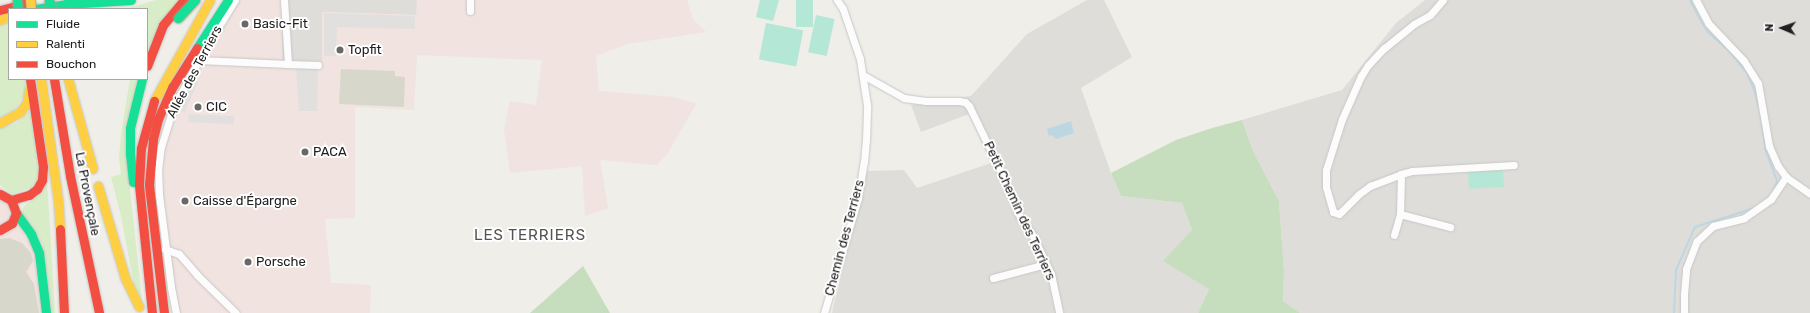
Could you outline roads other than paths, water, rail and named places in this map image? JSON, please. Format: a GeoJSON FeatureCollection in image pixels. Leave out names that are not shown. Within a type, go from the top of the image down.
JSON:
{"type":"FeatureCollection","features":[{"type":"Feature","properties":{"kind":"main road"},"geometry":{"type":"LineString","coordinates":[[9,8],[46,0]]}},
{"type":"Feature","properties":{"kind":"main road"},"geometry":{"type":"LineString","coordinates":[[42,8],[66,4],[131,0]]}},
{"type":"Feature","properties":{"kind":"main road"},"geometry":{"type":"LineString","coordinates":[[148,64],[184,0]]}},
{"type":"Feature","properties":{"kind":"main road"},"geometry":{"type":"LineString","coordinates":[[179,55],[196,18],[195,6],[191,0]]}},
{"type":"Feature","properties":{"kind":"main road"},"geometry":{"type":"LineString","coordinates":[[174,18],[195,0]]}},
{"type":"Feature","properties":{"kind":"main road"},"geometry":{"type":"LineString","coordinates":[[152,313],[143,238],[139,185],[141,148],[148,117],[156,94],[200,20],[210,0]]}},
{"type":"Feature","properties":{"kind":"main road"},"geometry":{"type":"LineString","coordinates":[[196,56],[217,0]]}},
{"type":"Feature","properties":{"kind":"main road"},"geometry":{"type":"LineString","coordinates":[[164,313],[150,204],[150,155],[158,119],[173,86],[196,56],[228,0]]}},
{"type":"Feature","properties":{"kind":"main road"},"geometry":{"type":"LineString","coordinates":[[0,123],[15,116],[24,107],[28,95],[30,80]]}},
{"type":"Feature","properties":{"kind":"main road"},"geometry":{"type":"LineString","coordinates":[[11,200],[33,193],[42,180],[43,166],[30,80]]}},
{"type":"Feature","properties":{"kind":"main road","name":"La Provençale"},"geometry":{"type":"LineString","coordinates":[[41,80],[58,200],[64,313]]}},
{"type":"Feature","properties":{"kind":"main road","name":"La Provençale"},"geometry":{"type":"LineString","coordinates":[[54,80],[70,176],[98,313]]}},
{"type":"Feature","properties":{"kind":"main road"},"geometry":{"type":"LineString","coordinates":[[68,80],[93,169]]}},
{"type":"Feature","properties":{"kind":"main road"},"geometry":{"type":"LineString","coordinates":[[142,80],[133,110],[130,154],[136,208],[143,238]]}},
{"type":"Feature","properties":{"kind":"main road"},"geometry":{"type":"LineString","coordinates":[[98,186],[125,278],[139,307]]}},
{"type":"Feature","properties":{"kind":"main road"},"geometry":{"type":"LineString","coordinates":[[1,194],[11,200],[16,213],[31,234],[39,253],[46,313]]}},
{"type":"Feature","properties":{"kind":"main road"},"geometry":{"type":"LineString","coordinates":[[4,228],[14,219],[16,213]]}},
{"type":"Feature","properties":{"kind":"main road"},"geometry":{"type":"LineString","coordinates":[[4,228],[17,228],[31,234]]}},
{"type":"Feature","properties":{"kind":"street","name":"Allée des Terriers"},"geometry":{"type":"LineString","coordinates":[[176,313],[165,249],[159,195],[158,170],[161,147],[173,108],[196,56],[235,0]]}},
{"type":"Feature","properties":{"kind":"street"},"geometry":{"type":"LineString","coordinates":[[284,0],[288,64]]}},
{"type":"Feature","properties":{"kind":"street"},"geometry":{"type":"LineString","coordinates":[[470,0],[470,11]]}},
{"type":"Feature","properties":{"kind":"street"},"geometry":{"type":"LineString","coordinates":[[832,0],[838,0]]}},
{"type":"Feature","properties":{"kind":"street","name":"Chemin des Terriers"},"geometry":{"type":"LineString","coordinates":[[824,313],[847,239],[862,178],[867,105],[860,59],[846,16],[838,0]]}},
{"type":"Feature","properties":{"kind":"street"},"geometry":{"type":"LineString","coordinates":[[1443,0],[1430,15],[1414,24],[1384,48],[1368,65],[1361,76],[1342,119],[1326,170],[1326,187],[1333,212],[1339,214],[1359,194],[1370,186],[1400,174],[1412,171],[1514,165]]}},
{"type":"Feature","properties":{"kind":"street"},"geometry":{"type":"LineString","coordinates":[[1696,0],[1708,23],[1744,61],[1758,84],[1769,146],[1778,166],[1786,177],[1810,194]]}},
{"type":"Feature","properties":{"kind":"street"},"geometry":{"type":"LineString","coordinates":[[196,56],[288,64],[318,65]]}},
{"type":"Feature","properties":{"kind":"street","name":"Petit Chemin des Terriers"},"geometry":{"type":"LineString","coordinates":[[863,75],[904,98],[926,101],[959,101],[965,102],[969,106],[1004,178],[1020,217],[1033,236],[1051,274],[1059,313]]}},
{"type":"Feature","properties":{"kind":"street"},"geometry":{"type":"LineString","coordinates":[[1394,236],[1400,214],[1400,174]]}},
{"type":"Feature","properties":{"kind":"street"},"geometry":{"type":"LineString","coordinates":[[1684,313],[1686,269],[1697,241],[1713,226],[1744,218],[1771,199],[1786,177]]}},
{"type":"Feature","properties":{"kind":"street"},"geometry":{"type":"LineString","coordinates":[[1400,214],[1450,227]]}},
{"type":"Feature","properties":{"kind":"street"},"geometry":{"type":"LineString","coordinates":[[165,249],[179,254],[197,275],[236,313]]}},
{"type":"Feature","properties":{"kind":"street"},"geometry":{"type":"LineString","coordinates":[[993,278],[1046,264]]}},
{"type":"Feature","properties":{"kind":"water"},"geometry":{"type":"Polygon","coordinates":[[[1071,121],[1074,133],[1056,139],[1052,135],[1049,136],[1047,129],[1071,121]]]}},
{"type":"Feature","properties":{"kind":"waterway"},"geometry":{"type":"LineString","coordinates":[[1690,0],[1708,32],[1730,52],[1747,73],[1755,92],[1759,107]]}},
{"type":"Feature","properties":{"kind":"waterway"},"geometry":{"type":"LineString","coordinates":[[1761,117],[1766,151],[1777,182],[1774,190]]}},
{"type":"Feature","properties":{"kind":"waterway"},"geometry":{"type":"LineString","coordinates":[[1674,313],[1676,270],[1695,227],[1751,209]]}},
{"type":"Feature","properties":{"kind":"place","name":"Basic-Fit"},"geometry":{"type":"Point","coordinates":[245,24]}},
{"type":"Feature","properties":{"kind":"place","name":"Topfit"},"geometry":{"type":"Point","coordinates":[340,50]}},
{"type":"Feature","properties":{"kind":"place","name":"CIC"},"geometry":{"type":"Point","coordinates":[198,107]}},
{"type":"Feature","properties":{"kind":"place","name":"PACA"},"geometry":{"type":"Point","coordinates":[305,152]}},
{"type":"Feature","properties":{"kind":"place","name":"Caisse d'Épargne"},"geometry":{"type":"Point","coordinates":[185,201]}},
{"type":"Feature","properties":{"kind":"place","name":"Porsche"},"geometry":{"type":"Point","coordinates":[248,262]}},
{"type":"Feature","properties":{"kind":"district","name":"LES TERRIERS"},"geometry":{"type":"Point","coordinates":[530,236]}}]}
